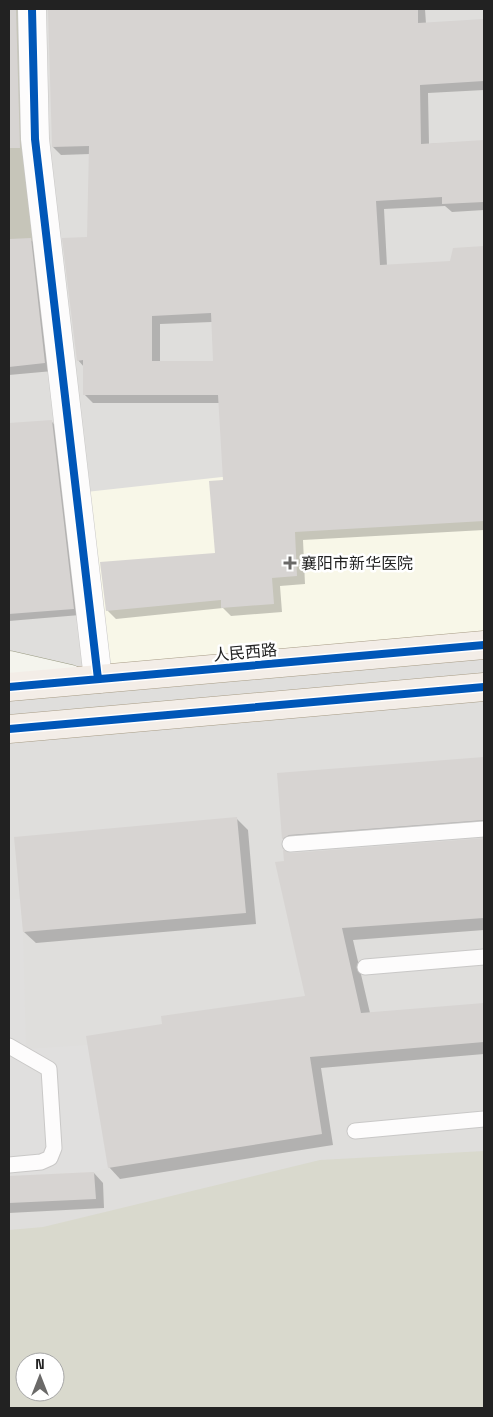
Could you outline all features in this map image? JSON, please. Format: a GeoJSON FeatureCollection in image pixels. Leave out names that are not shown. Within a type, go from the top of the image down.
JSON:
{"type":"FeatureCollection","features":[{"type":"Feature","properties":{"kind":"main road","name":"人民西路"},"geometry":{"type":"LineString","coordinates":[[9,687],[484,645]]}},
{"type":"Feature","properties":{"kind":"main road"},"geometry":{"type":"LineString","coordinates":[[9,665],[87,680]]}},
{"type":"Feature","properties":{"kind":"main road"},"geometry":{"type":"LineString","coordinates":[[9,729],[484,687]]}},
{"type":"Feature","properties":{"kind":"street"},"geometry":{"type":"LineString","coordinates":[[32,9],[35,139],[87,680]]}},
{"type":"Feature","properties":{"kind":"lane"},"geometry":{"type":"LineString","coordinates":[[290,844],[484,829]]}},
{"type":"Feature","properties":{"kind":"lane"},"geometry":{"type":"LineString","coordinates":[[365,967],[484,957]]}},
{"type":"Feature","properties":{"kind":"lane"},"geometry":{"type":"LineString","coordinates":[[9,1046],[49,1069],[54,1148],[50,1158],[41,1162],[9,1165]]}},
{"type":"Feature","properties":{"kind":"lane"},"geometry":{"type":"LineString","coordinates":[[355,1131],[484,1119]]}},
{"type":"Feature","properties":{"kind":"shaded area"},"geometry":{"type":"Polygon","coordinates":[[[9,9],[484,9],[484,1408],[9,1408],[9,9]]]}},
{"type":"Feature","properties":{"kind":"shaded area"},"geometry":{"type":"Polygon","coordinates":[[[9,9],[32,9],[48,240],[9,242],[9,9]]]}},
{"type":"Feature","properties":{"kind":"shaded area","name":"襄阳市新华医院"},"geometry":{"type":"Polygon","coordinates":[[[484,448],[484,633],[110,667],[86,492],[484,448]]]}},
{"type":"Feature","properties":{"kind":"shaded area"},"geometry":{"type":"Polygon","coordinates":[[[20,899],[23,932],[26,1049],[88,1045],[108,1168],[94,1172],[9,1176],[9,900],[20,899]]]}},
{"type":"Feature","properties":{"kind":"shaded area"},"geometry":{"type":"Polygon","coordinates":[[[484,1151],[484,1408],[9,1408],[9,1230],[43,1227],[320,1160],[484,1151]]]}},
{"type":"Feature","properties":{"kind":"building"},"geometry":{"type":"Polygon","coordinates":[[[9,9],[16,9],[20,148],[9,148],[9,9]]]}},
{"type":"Feature","properties":{"kind":"building"},"geometry":{"type":"Polygon","coordinates":[[[48,9],[418,9],[418,23],[484,19],[484,81],[420,85],[421,144],[484,140],[484,202],[442,204],[442,197],[376,201],[380,265],[450,261],[453,248],[484,246],[484,521],[295,532],[297,576],[272,578],[274,604],[221,608],[221,600],[106,611],[100,562],[215,553],[209,481],[223,480],[218,395],[83,395],[83,360],[77,361],[62,238],[87,237],[89,146],[52,147],[48,9]],[[211,313],[152,316],[152,361],[213,361],[211,313]]]}},
{"type":"Feature","properties":{"kind":"building"},"geometry":{"type":"Polygon","coordinates":[[[31,238],[45,363],[9,367],[9,239],[31,238]]]}},
{"type":"Feature","properties":{"kind":"building"},"geometry":{"type":"Polygon","coordinates":[[[52,420],[74,609],[9,614],[9,423],[52,420]]]}},
{"type":"Feature","properties":{"kind":"building"},"geometry":{"type":"Polygon","coordinates":[[[484,757],[484,820],[289,835],[282,839],[277,773],[484,757]]]}},
{"type":"Feature","properties":{"kind":"building"},"geometry":{"type":"Polygon","coordinates":[[[237,817],[246,913],[23,932],[14,837],[237,817]]]}},
{"type":"Feature","properties":{"kind":"building"},"geometry":{"type":"Polygon","coordinates":[[[484,838],[484,918],[342,928],[361,1013],[484,1003],[484,1042],[310,1057],[322,1134],[108,1168],[86,1036],[162,1024],[161,1016],[305,996],[275,862],[284,861],[283,850],[291,853],[484,838]]]}},
{"type":"Feature","properties":{"kind":"building"},"geometry":{"type":"Polygon","coordinates":[[[94,1172],[96,1199],[9,1203],[9,1176],[94,1172]]]}},
{"type":"Feature","properties":{"kind":"cycle path"},"geometry":{"type":"LineString","coordinates":[[32,9],[35,139],[98,679]]}},
{"type":"Feature","properties":{"kind":"cycle path"},"geometry":{"type":"LineString","coordinates":[[9,687],[484,645]]}},
{"type":"Feature","properties":{"kind":"cycle path"},"geometry":{"type":"LineString","coordinates":[[9,729],[484,687]]}},
{"type":"Feature","properties":{"kind":"place","name":"襄阳市新华医院"},"geometry":{"type":"Point","coordinates":[290,563]}}]}
